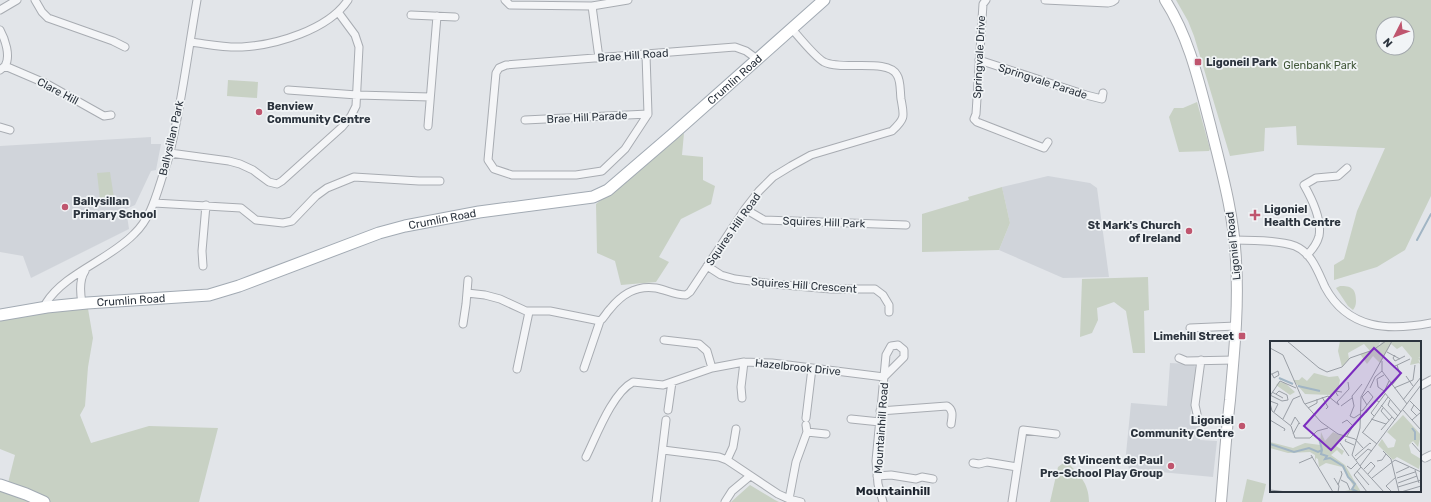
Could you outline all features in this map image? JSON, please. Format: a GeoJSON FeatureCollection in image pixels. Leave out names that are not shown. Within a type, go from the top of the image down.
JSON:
{"type":"FeatureCollection","features":[{"type":"Feature","properties":{"kind":"main road","name":"Crumlin Road"},"geometry":{"type":"LineString","coordinates":[[0,315],[82,303],[209,295],[239,286],[379,233],[405,226],[479,212],[593,196],[608,190],[824,0]]}},
{"type":"Feature","properties":{"kind":"main road"},"geometry":{"type":"LineString","coordinates":[[0,485],[44,502]]}},
{"type":"Feature","properties":{"kind":"street"},"geometry":{"type":"LineString","coordinates":[[0,10],[17,0]]}},
{"type":"Feature","properties":{"kind":"street"},"geometry":{"type":"LineString","coordinates":[[35,0],[42,12],[48,18],[113,41],[125,47]]}},
{"type":"Feature","properties":{"kind":"street","name":"Ballysillan Park"},"geometry":{"type":"LineString","coordinates":[[47,307],[46,302],[58,288],[69,279],[121,246],[135,234],[145,220],[154,203],[170,153],[197,0]]}},
{"type":"Feature","properties":{"kind":"street"},"geometry":{"type":"LineString","coordinates":[[190,42],[241,47],[288,38],[324,22],[338,12],[348,0]]}},
{"type":"Feature","properties":{"kind":"street"},"geometry":{"type":"LineString","coordinates":[[504,0],[510,5],[592,6],[628,0]]}},
{"type":"Feature","properties":{"kind":"street"},"geometry":{"type":"LineString","coordinates":[[1045,0],[1108,3],[1115,0]]}},
{"type":"Feature","properties":{"kind":"street","name":"Ligoniel Road"},"geometry":{"type":"LineString","coordinates":[[1165,0],[1184,35],[1200,87],[1219,154],[1234,240],[1236,261],[1236,326],[1221,502]]}},
{"type":"Feature","properties":{"kind":"street","name":"Springvale Drive"},"geometry":{"type":"LineString","coordinates":[[984,2],[976,114],[974,119],[978,122],[1044,148],[1048,142]]}},
{"type":"Feature","properties":{"kind":"street"},"geometry":{"type":"LineString","coordinates":[[592,6],[599,58]]}},
{"type":"Feature","properties":{"kind":"street"},"geometry":{"type":"LineString","coordinates":[[170,153],[229,161],[253,170],[269,182],[277,184],[282,181],[347,122],[352,116],[356,106],[359,47],[355,35],[338,12]]}},
{"type":"Feature","properties":{"kind":"street"},"geometry":{"type":"LineString","coordinates":[[411,15],[455,17]]}},
{"type":"Feature","properties":{"kind":"street"},"geometry":{"type":"LineString","coordinates":[[428,126],[437,16]]}},
{"type":"Feature","properties":{"kind":"street","name":"Squires Hill Road"},"geometry":{"type":"LineString","coordinates":[[600,321],[619,299],[633,290],[643,287],[655,288],[677,295],[686,295],[690,292],[745,209],[759,191],[773,177],[811,155],[892,131],[902,122],[903,113],[898,75],[893,69],[879,66],[843,66],[824,62],[792,29]]}},
{"type":"Feature","properties":{"kind":"street"},"geometry":{"type":"LineString","coordinates":[[0,30],[6,48],[7,58],[3,68]]}},
{"type":"Feature","properties":{"kind":"street","name":"Brae Hill Road"},"geometry":{"type":"LineString","coordinates":[[648,114],[625,149],[602,171],[576,175],[512,175],[494,168],[488,160],[496,73],[499,68],[506,65],[735,47],[746,50],[757,59]]}},
{"type":"Feature","properties":{"kind":"street"},"geometry":{"type":"LineString","coordinates":[[646,55],[648,114]]}},
{"type":"Feature","properties":{"kind":"street","name":"Springvale Parade"},"geometry":{"type":"LineString","coordinates":[[979,60],[1086,95],[1102,99],[1104,93]]}},
{"type":"Feature","properties":{"kind":"street","name":"Clare Hill"},"geometry":{"type":"LineString","coordinates":[[3,68],[47,84],[104,116],[110,115]]}},
{"type":"Feature","properties":{"kind":"street"},"geometry":{"type":"LineString","coordinates":[[288,90],[430,98]]}},
{"type":"Feature","properties":{"kind":"street","name":"Brae Hill Parade"},"geometry":{"type":"LineString","coordinates":[[525,120],[648,114]]}},
{"type":"Feature","properties":{"kind":"street"},"geometry":{"type":"LineString","coordinates":[[0,127],[10,130]]}},
{"type":"Feature","properties":{"kind":"street"},"geometry":{"type":"LineString","coordinates":[[1307,255],[1315,246],[1319,236],[1317,218],[1312,198],[1304,185],[1316,178],[1338,176],[1347,168]]}},
{"type":"Feature","properties":{"kind":"street"},"geometry":{"type":"LineString","coordinates":[[154,203],[241,208],[256,220],[283,223],[292,221],[316,196],[327,188],[354,177],[419,181],[440,180]]}},
{"type":"Feature","properties":{"kind":"street"},"geometry":{"type":"LineString","coordinates":[[203,266],[202,251],[206,205]]}},
{"type":"Feature","properties":{"kind":"street","name":"Squires Hill Park"},"geometry":{"type":"LineString","coordinates":[[745,209],[764,220],[906,225]]}},
{"type":"Feature","properties":{"kind":"street"},"geometry":{"type":"LineString","coordinates":[[1234,240],[1275,242],[1295,246],[1311,260],[1332,298],[1343,310],[1357,319],[1384,328],[1431,324]]}},
{"type":"Feature","properties":{"kind":"street","name":"Squires Hill Crescent"},"geometry":{"type":"LineString","coordinates":[[707,266],[721,275],[735,279],[831,289],[875,289],[883,295],[889,304],[889,312]]}},
{"type":"Feature","properties":{"kind":"street"},"geometry":{"type":"LineString","coordinates":[[82,303],[81,281],[82,275],[86,269]]}},
{"type":"Feature","properties":{"kind":"street"},"geometry":{"type":"LineString","coordinates":[[463,324],[468,280]]}},
{"type":"Feature","properties":{"kind":"street"},"geometry":{"type":"LineString","coordinates":[[467,294],[485,295],[500,299],[529,312],[550,311],[600,321],[584,368]]}},
{"type":"Feature","properties":{"kind":"street"},"geometry":{"type":"LineString","coordinates":[[517,369],[529,312]]}},
{"type":"Feature","properties":{"kind":"street"},"geometry":{"type":"LineString","coordinates":[[1190,328],[1236,326]]}},
{"type":"Feature","properties":{"kind":"street"},"geometry":{"type":"LineString","coordinates":[[664,340],[699,344],[707,351],[712,368]]}},
{"type":"Feature","properties":{"kind":"street"},"geometry":{"type":"LineString","coordinates":[[1179,358],[1186,361],[1234,360]]}},
{"type":"Feature","properties":{"kind":"street"},"geometry":{"type":"LineString","coordinates":[[1197,414],[1195,405],[1201,360]]}},
{"type":"Feature","properties":{"kind":"street"},"geometry":{"type":"LineString","coordinates":[[742,398],[741,387],[744,362]]}},
{"type":"Feature","properties":{"kind":"street","name":"Hazelbrook Drive"},"geometry":{"type":"LineString","coordinates":[[586,457],[609,409],[628,385],[638,382],[663,385],[712,368],[744,362],[772,363],[884,377]]}},
{"type":"Feature","properties":{"kind":"street"},"geometry":{"type":"LineString","coordinates":[[789,499],[794,468],[806,425],[812,368]]}},
{"type":"Feature","properties":{"kind":"street","name":"Mountainhill Road"},"geometry":{"type":"LineString","coordinates":[[882,502],[876,461],[884,377]]}},
{"type":"Feature","properties":{"kind":"street"},"geometry":{"type":"LineString","coordinates":[[1421,385],[1431,380]]}},
{"type":"Feature","properties":{"kind":"street"},"geometry":{"type":"LineString","coordinates":[[668,410],[672,382]]}},
{"type":"Feature","properties":{"kind":"street"},"geometry":{"type":"LineString","coordinates":[[880,411],[947,406],[952,411],[951,424]]}},
{"type":"Feature","properties":{"kind":"street"},"geometry":{"type":"LineString","coordinates":[[851,418],[880,422]]}},
{"type":"Feature","properties":{"kind":"street"},"geometry":{"type":"LineString","coordinates":[[656,502],[666,420]]}},
{"type":"Feature","properties":{"kind":"street"},"geometry":{"type":"LineString","coordinates":[[806,425],[826,434]]}},
{"type":"Feature","properties":{"kind":"street"},"geometry":{"type":"LineString","coordinates":[[727,460],[733,447],[736,429]]}},
{"type":"Feature","properties":{"kind":"street"},"geometry":{"type":"LineString","coordinates":[[1012,502],[1024,430],[1056,434]]}},
{"type":"Feature","properties":{"kind":"street"},"geometry":{"type":"LineString","coordinates":[[663,450],[719,457],[727,460],[750,476],[789,499],[801,502]]}},
{"type":"Feature","properties":{"kind":"street"},"geometry":{"type":"LineString","coordinates":[[974,463],[979,464],[987,462],[1017,467]]}},
{"type":"Feature","properties":{"kind":"street"},"geometry":{"type":"LineString","coordinates":[[877,476],[891,475],[916,479],[922,477],[933,479]]}},
{"type":"Feature","properties":{"kind":"street"},"geometry":{"type":"LineString","coordinates":[[725,502],[732,491],[750,476]]}},
{"type":"Feature","properties":{"kind":"shaded area","name":"Ballysillan Primary School"},"geometry":{"type":"Polygon","coordinates":[[[151,137],[151,144],[161,144],[156,170],[151,171],[135,205],[126,209],[129,229],[31,278],[23,256],[0,252],[0,146],[151,137]]]}},
{"type":"Feature","properties":{"kind":"shaded area"},"geometry":{"type":"Polygon","coordinates":[[[1048,176],[1090,183],[1097,188],[1109,277],[1063,278],[999,250],[1010,223],[1002,187],[1048,176]]]}},
{"type":"Feature","properties":{"kind":"shaded area"},"geometry":{"type":"Polygon","coordinates":[[[1170,363],[1193,364],[1196,367],[1190,419],[1201,421],[1200,440],[1217,441],[1213,477],[1129,469],[1126,454],[1131,403],[1167,406],[1170,363]]]}},
{"type":"Feature","properties":{"kind":"green space","name":"Glenbank Park"},"geometry":{"type":"Polygon","coordinates":[[[1176,0],[1431,0],[1431,196],[1405,250],[1377,267],[1334,280],[1334,265],[1344,259],[1357,211],[1385,148],[1297,145],[1296,126],[1265,128],[1264,151],[1230,156],[1194,36],[1188,21],[1176,0]]]}},
{"type":"Feature","properties":{"kind":"green space"},"geometry":{"type":"Polygon","coordinates":[[[228,80],[258,82],[257,98],[227,96],[228,80]]]}},
{"type":"Feature","properties":{"kind":"green space"},"geometry":{"type":"Polygon","coordinates":[[[1197,102],[1210,149],[1209,151],[1179,152],[1169,117],[1174,108],[1183,108],[1197,102]]]}},
{"type":"Feature","properties":{"kind":"green space"},"geometry":{"type":"Polygon","coordinates":[[[684,133],[682,155],[703,157],[703,180],[715,186],[711,204],[681,219],[659,257],[669,262],[656,282],[621,285],[615,261],[597,253],[596,204],[684,133]]]}},
{"type":"Feature","properties":{"kind":"green space"},"geometry":{"type":"Polygon","coordinates":[[[110,172],[114,198],[100,200],[97,173],[110,172]]]}},
{"type":"Feature","properties":{"kind":"green space"},"geometry":{"type":"Polygon","coordinates":[[[1002,187],[1010,223],[999,250],[922,252],[922,214],[969,200],[968,197],[1002,187]]]}},
{"type":"Feature","properties":{"kind":"green space"},"geometry":{"type":"Polygon","coordinates":[[[1148,277],[1149,310],[1144,311],[1145,353],[1133,353],[1126,311],[1114,302],[1097,308],[1098,320],[1092,333],[1080,337],[1082,279],[1148,277]]]}},
{"type":"Feature","properties":{"kind":"green space"},"geometry":{"type":"Polygon","coordinates":[[[1340,286],[1350,287],[1354,291],[1356,302],[1353,310],[1348,306],[1336,288],[1340,286]]]}},
{"type":"Feature","properties":{"kind":"green space"},"geometry":{"type":"Polygon","coordinates":[[[87,303],[93,338],[88,367],[85,406],[80,415],[91,443],[149,426],[218,428],[199,502],[36,502],[7,487],[15,455],[0,449],[0,314],[87,303]]]}},
{"type":"Feature","properties":{"kind":"green space"},"geometry":{"type":"Polygon","coordinates":[[[1066,461],[1085,484],[1089,495],[1089,502],[1050,502],[1058,467],[1066,461]]]}},
{"type":"Feature","properties":{"kind":"green space"},"geometry":{"type":"Polygon","coordinates":[[[1247,479],[1266,484],[1262,502],[1242,502],[1247,479]]]}},
{"type":"Feature","properties":{"kind":"green space"},"geometry":{"type":"Polygon","coordinates":[[[750,485],[775,500],[779,502],[731,502],[750,485]]]}},
{"type":"Feature","properties":{"kind":"green space"},"geometry":{"type":"Polygon","coordinates":[[[0,487],[33,502],[0,502],[0,487]]]}},
{"type":"Feature","properties":{"kind":"waterway"},"geometry":{"type":"LineString","coordinates":[[1417,240],[1431,214]]}},
{"type":"Feature","properties":{"kind":"place","name":"Ligoneil Park"},"geometry":{"type":"Point","coordinates":[1198,62]}},
{"type":"Feature","properties":{"kind":"place","name":"Benview Community Centre"},"geometry":{"type":"Point","coordinates":[259,112]}},
{"type":"Feature","properties":{"kind":"place","name":"Ballysillan Primary School"},"geometry":{"type":"Point","coordinates":[65,207]}},
{"type":"Feature","properties":{"kind":"place","name":"Ligoniel Health Centre"},"geometry":{"type":"Point","coordinates":[1255,215]}},
{"type":"Feature","properties":{"kind":"place","name":"St Mark's Church of Ireland"},"geometry":{"type":"Point","coordinates":[1189,231]}},
{"type":"Feature","properties":{"kind":"place","name":"Limehill Street"},"geometry":{"type":"Point","coordinates":[1242,336]}},
{"type":"Feature","properties":{"kind":"place","name":"Ligoniel Community Centre"},"geometry":{"type":"Point","coordinates":[1242,426]}},
{"type":"Feature","properties":{"kind":"place","name":"St Vincent de Paul Pre-School Play Group"},"geometry":{"type":"Point","coordinates":[1171,466]}},
{"type":"Feature","properties":{"kind":"district","name":"Mountainhill"},"geometry":{"type":"Point","coordinates":[893,491]}}]}
